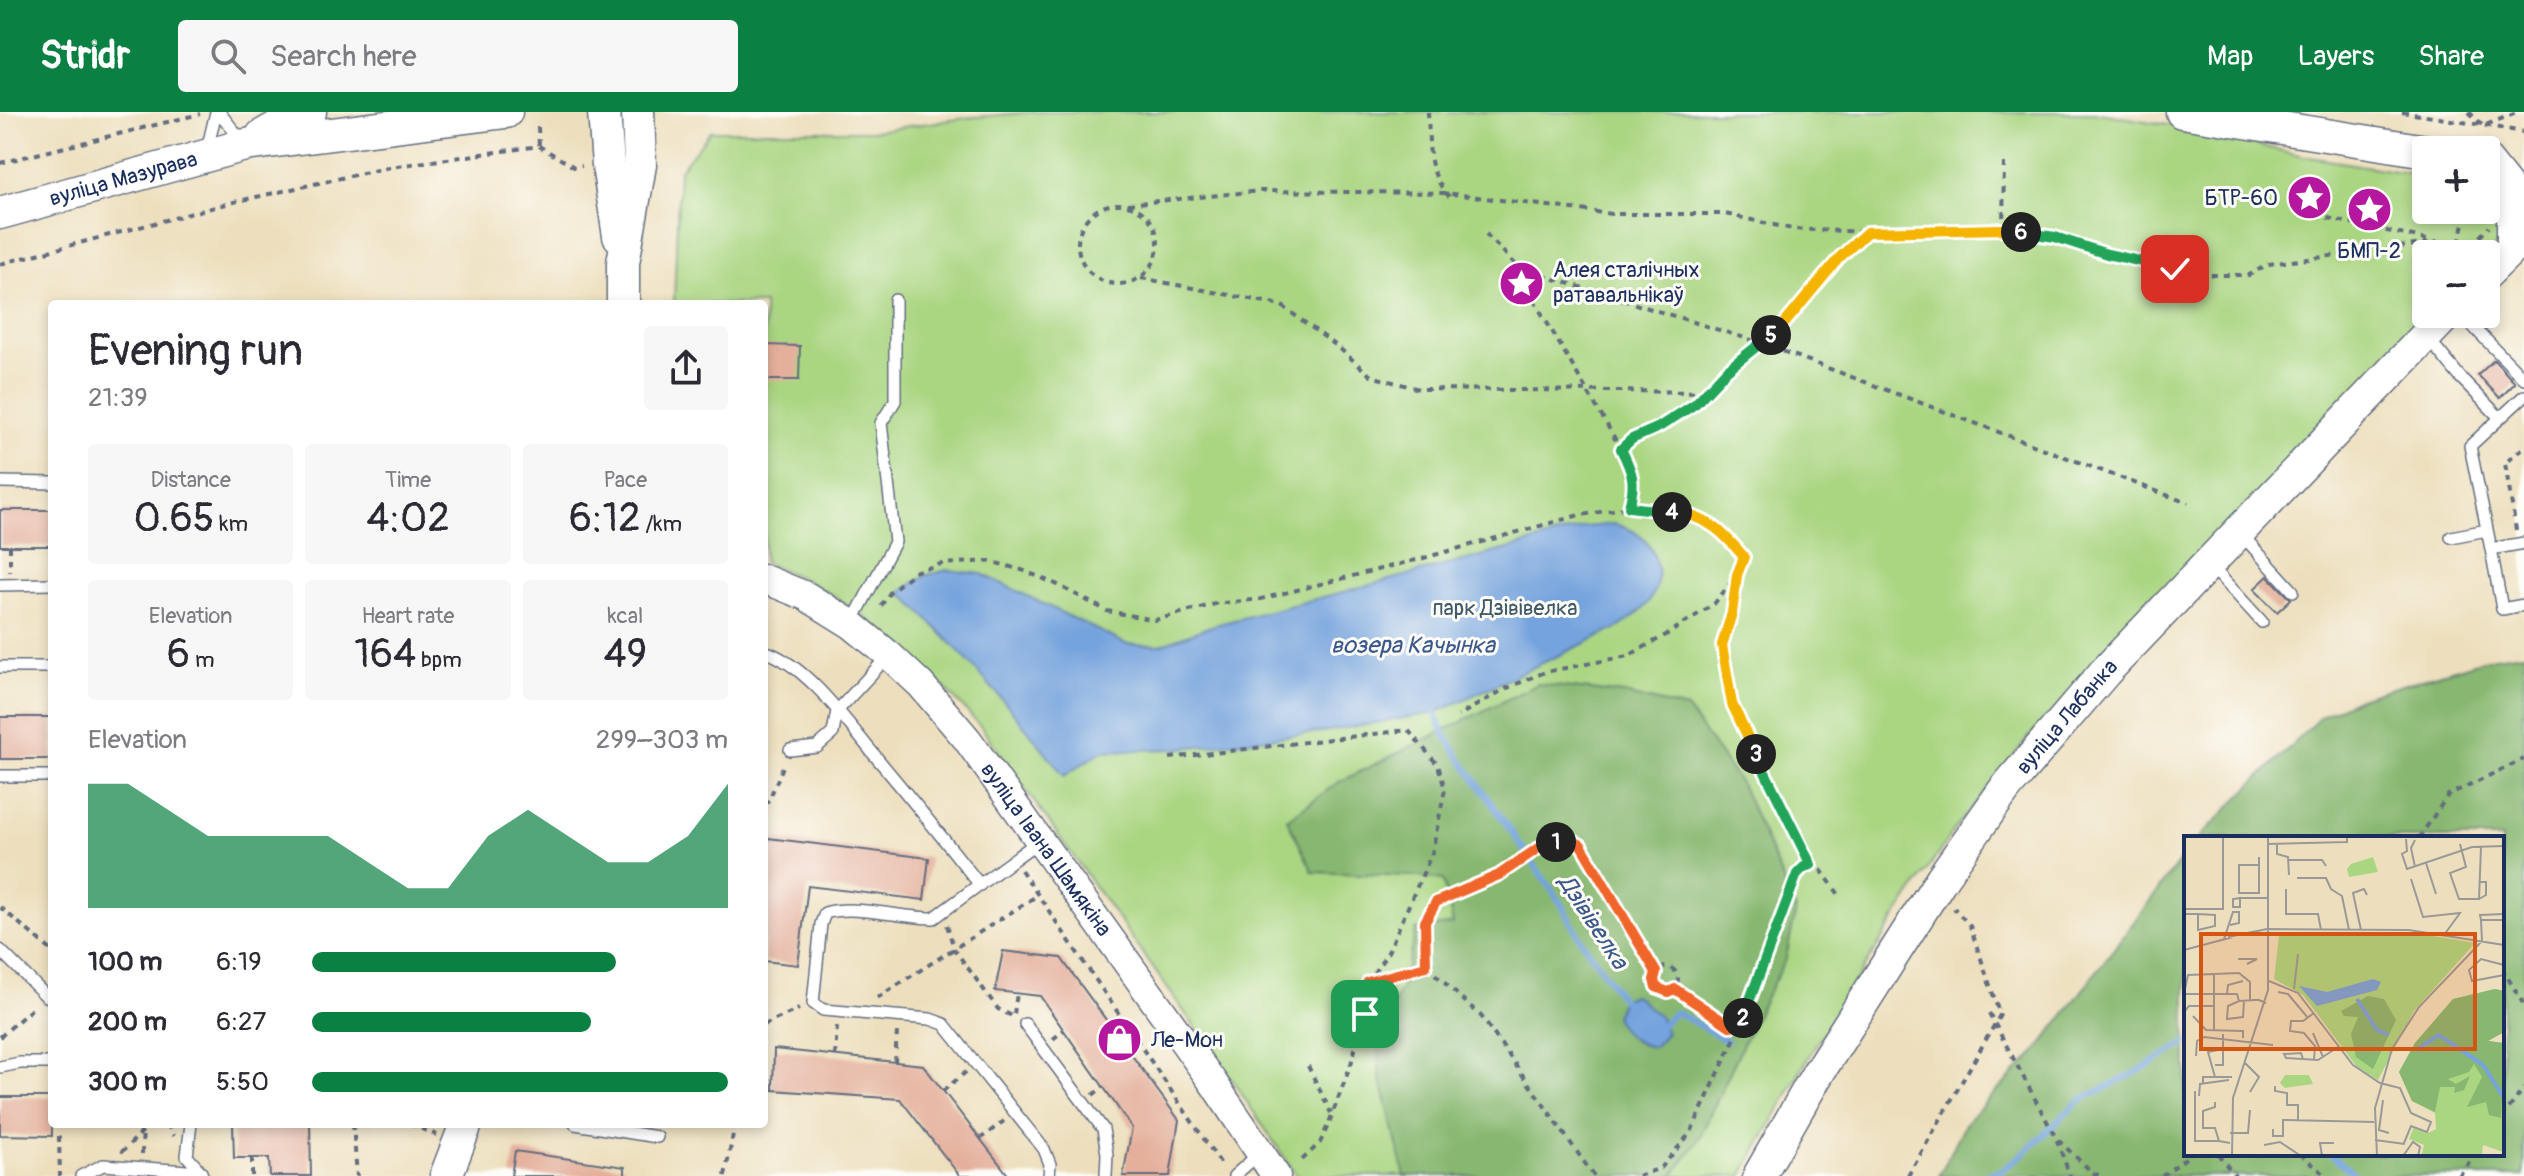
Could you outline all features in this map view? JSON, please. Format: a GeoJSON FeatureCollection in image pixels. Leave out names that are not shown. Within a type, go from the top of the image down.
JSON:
{"type":"FeatureCollection","features":[{"type":"Feature","properties":{"kind":"main road","name":"вуліца Мазурава"},"geometry":{"type":"LineString","coordinates":[[245,145],[310,112]]}},
{"type":"Feature","properties":{"kind":"main road","name":"вуліца Мазурава"},"geometry":{"type":"LineString","coordinates":[[0,213],[245,145],[506,112]]}},
{"type":"Feature","properties":{"kind":"main road"},"geometry":{"type":"LineString","coordinates":[[604,112],[608,165],[623,263],[623,300]]}},
{"type":"Feature","properties":{"kind":"main road"},"geometry":{"type":"LineString","coordinates":[[623,263],[640,165],[638,112]]}},
{"type":"Feature","properties":{"kind":"main road"},"geometry":{"type":"LineString","coordinates":[[2182,112],[2236,116],[2412,148]]}},
{"type":"Feature","properties":{"kind":"main road"},"geometry":{"type":"LineString","coordinates":[[2500,164],[2524,168]]}},
{"type":"Feature","properties":{"kind":"main road"},"geometry":{"type":"LineString","coordinates":[[2500,178],[2506,186],[2513,218],[2510,235]]}},
{"type":"Feature","properties":{"kind":"main road","name":"вуліца Лабанка"},"geometry":{"type":"LineString","coordinates":[[1759,1176],[1818,1073],[1884,969],[1942,878],[2005,789],[2105,672],[2434,328]]}},
{"type":"Feature","properties":{"kind":"main road"},"geometry":{"type":"LineString","coordinates":[[446,1176],[464,1128]]}},
{"type":"Feature","properties":{"kind":"street","name":"вуліца Івана Шамякіна"},"geometry":{"type":"LineString","coordinates":[[768,581],[806,596],[851,624],[921,685],[967,739],[1041,840],[1268,1165]]}},
{"type":"Feature","properties":{"kind":"lane"},"geometry":{"type":"LineString","coordinates":[[217,112],[245,145]]}},
{"type":"Feature","properties":{"kind":"lane"},"geometry":{"type":"LineString","coordinates":[[206,155],[217,112]]}},
{"type":"Feature","properties":{"kind":"lane"},"geometry":{"type":"LineString","coordinates":[[851,624],[895,542],[881,423],[895,401],[895,300]]}},
{"type":"Feature","properties":{"kind":"lane"},"geometry":{"type":"LineString","coordinates":[[2438,328],[2460,377],[2500,418]]}},
{"type":"Feature","properties":{"kind":"lane"},"geometry":{"type":"LineString","coordinates":[[2475,328],[2524,379]]}},
{"type":"Feature","properties":{"kind":"lane"},"geometry":{"type":"LineString","coordinates":[[2524,396],[2470,446],[2502,609],[2524,605]]}},
{"type":"Feature","properties":{"kind":"lane"},"geometry":{"type":"LineString","coordinates":[[0,482],[48,483]]}},
{"type":"Feature","properties":{"kind":"lane"},"geometry":{"type":"LineString","coordinates":[[2451,537],[2487,530]]}},
{"type":"Feature","properties":{"kind":"lane"},"geometry":{"type":"LineString","coordinates":[[2240,531],[2293,591]]}},
{"type":"Feature","properties":{"kind":"lane"},"geometry":{"type":"LineString","coordinates":[[2491,549],[2521,544]]}},
{"type":"Feature","properties":{"kind":"lane"},"geometry":{"type":"LineString","coordinates":[[2208,563],[2262,622]]}},
{"type":"Feature","properties":{"kind":"lane"},"geometry":{"type":"LineString","coordinates":[[5,585],[48,584]]}},
{"type":"Feature","properties":{"kind":"lane"},"geometry":{"type":"LineString","coordinates":[[768,653],[796,669],[837,711],[980,885]]}},
{"type":"Feature","properties":{"kind":"lane"},"geometry":{"type":"LineString","coordinates":[[790,750],[817,747],[833,733],[837,711],[889,655]]}},
{"type":"Feature","properties":{"kind":"lane"},"geometry":{"type":"LineString","coordinates":[[0,667],[48,667]]}},
{"type":"Feature","properties":{"kind":"lane"},"geometry":{"type":"LineString","coordinates":[[0,776],[48,776]]}},
{"type":"Feature","properties":{"kind":"lane"},"geometry":{"type":"LineString","coordinates":[[1041,840],[934,918],[838,909],[825,913],[821,924],[813,1003],[823,1010],[930,1019],[944,1024],[1044,1149],[1050,1164],[1049,1176]]}},
{"type":"Feature","properties":{"kind":"lane"},"geometry":{"type":"LineString","coordinates":[[0,950],[48,996]]}},
{"type":"Feature","properties":{"kind":"lane"},"geometry":{"type":"LineString","coordinates":[[1025,1024],[1103,1129],[1106,1176]]}},
{"type":"Feature","properties":{"kind":"lane"},"geometry":{"type":"LineString","coordinates":[[0,1067],[48,1063]]}},
{"type":"Feature","properties":{"kind":"lane"},"geometry":{"type":"LineString","coordinates":[[190,1128],[187,1156],[202,1174]]}},
{"type":"Feature","properties":{"kind":"lane"},"geometry":{"type":"LineString","coordinates":[[600,1128],[657,1137]]}},
{"type":"Feature","properties":{"kind":"lane"},"geometry":{"type":"LineString","coordinates":[[81,1176],[103,1165],[202,1174]]}},
{"type":"Feature","properties":{"kind":"lane"},"geometry":{"type":"LineString","coordinates":[[1231,1176],[1268,1165]]}},
{"type":"Feature","properties":{"kind":"path"},"geometry":{"type":"LineString","coordinates":[[0,163],[206,112]]}},
{"type":"Feature","properties":{"kind":"path"},"geometry":{"type":"LineString","coordinates":[[1428,112],[1431,163],[1437,184],[1453,201]]}},
{"type":"Feature","properties":{"kind":"path"},"geometry":{"type":"LineString","coordinates":[[2402,112],[2524,132]]}},
{"type":"Feature","properties":{"kind":"path"},"geometry":{"type":"LineString","coordinates":[[2469,112],[2483,126]]}},
{"type":"Feature","properties":{"kind":"path"},"geometry":{"type":"LineString","coordinates":[[2483,126],[2519,112]]}},
{"type":"Feature","properties":{"kind":"path"},"geometry":{"type":"LineString","coordinates":[[538,127],[539,146]]}},
{"type":"Feature","properties":{"kind":"path"},"geometry":{"type":"LineString","coordinates":[[0,264],[234,202],[390,167],[539,146],[574,167]]}},
{"type":"Feature","properties":{"kind":"path"},"geometry":{"type":"LineString","coordinates":[[2003,229],[2004,161]]}},
{"type":"Feature","properties":{"kind":"path"},"geometry":{"type":"LineString","coordinates":[[1128,204],[1140,209],[1157,230],[1157,257],[1141,278],[1128,283],[1102,281],[1082,263],[1078,251],[1082,225],[1090,214],[1101,207],[1114,203],[1260,191],[1446,193],[1612,214],[1725,214],[1792,229],[1867,232],[2003,229],[2055,237],[2107,254],[2210,275],[2249,275],[2269,264],[2438,242],[2292,210]]}},
{"type":"Feature","properties":{"kind":"path"},"geometry":{"type":"LineString","coordinates":[[1621,449],[1632,439],[1659,427],[1695,404],[1727,370],[1785,323],[1839,258],[1867,232]]}},
{"type":"Feature","properties":{"kind":"path"},"geometry":{"type":"LineString","coordinates":[[1486,234],[1519,268],[1761,343],[2188,503]]}},
{"type":"Feature","properties":{"kind":"path"},"geometry":{"type":"LineString","coordinates":[[1519,268],[1521,278],[1629,466],[1634,488],[1629,507]]}},
{"type":"Feature","properties":{"kind":"path"},"geometry":{"type":"LineString","coordinates":[[1141,278],[1281,305],[1371,376],[1419,389],[1707,392]]}},
{"type":"Feature","properties":{"kind":"path"},"geometry":{"type":"LineString","coordinates":[[2521,544],[2505,463],[2524,447]]}},
{"type":"Feature","properties":{"kind":"path"},"geometry":{"type":"LineString","coordinates":[[881,606],[891,591],[914,572],[941,564],[989,561],[1034,575],[1107,611],[1155,620],[1215,604],[1261,599],[1576,516],[1629,507],[1682,513],[1720,528],[1744,557],[1737,575],[1732,613],[1722,645],[1732,704],[1811,865]]}},
{"type":"Feature","properties":{"kind":"path"},"geometry":{"type":"LineString","coordinates":[[5,585],[10,546]]}},
{"type":"Feature","properties":{"kind":"path"},"geometry":{"type":"LineString","coordinates":[[1458,716],[1505,689],[1545,672],[1628,656],[1714,604],[1737,575]]}},
{"type":"Feature","properties":{"kind":"path"},"geometry":{"type":"LineString","coordinates":[[1170,758],[1408,730],[1438,765],[1445,789],[1432,853],[1388,952],[1368,982],[1365,1014],[1332,1115],[1320,1143],[1302,1160]]}},
{"type":"Feature","properties":{"kind":"path"},"geometry":{"type":"LineString","coordinates":[[768,801],[790,750]]}},
{"type":"Feature","properties":{"kind":"path"},"geometry":{"type":"LineString","coordinates":[[2420,836],[2448,795],[2524,759]]}},
{"type":"Feature","properties":{"kind":"path"},"geometry":{"type":"LineString","coordinates":[[1594,1176],[1481,1016],[1426,966],[1425,922],[1436,902],[1499,875],[1546,844],[1570,839],[1581,845],[1656,972]]}},
{"type":"Feature","properties":{"kind":"path"},"geometry":{"type":"LineString","coordinates":[[1015,861],[1231,1176]]}},
{"type":"Feature","properties":{"kind":"path"},"geometry":{"type":"LineString","coordinates":[[1638,1176],[1661,1168],[1691,1132],[1741,1024],[1797,874],[1804,867],[1819,867],[1840,896]]}},
{"type":"Feature","properties":{"kind":"path"},"geometry":{"type":"LineString","coordinates":[[854,1013],[1038,895]]}},
{"type":"Feature","properties":{"kind":"path"},"geometry":{"type":"LineString","coordinates":[[0,907],[48,948]]}},
{"type":"Feature","properties":{"kind":"path"},"geometry":{"type":"LineString","coordinates":[[1908,1176],[2000,1015],[1970,926],[1954,908]]}},
{"type":"Feature","properties":{"kind":"path"},"geometry":{"type":"LineString","coordinates":[[943,911],[954,949],[998,1009],[1013,1017],[1017,993]]}},
{"type":"Feature","properties":{"kind":"path"},"geometry":{"type":"LineString","coordinates":[[1368,982],[1426,966]]}},
{"type":"Feature","properties":{"kind":"path"},"geometry":{"type":"LineString","coordinates":[[1663,967],[1675,970],[1679,981],[1675,989],[1668,992],[1656,987],[1656,972],[1663,967]]}},
{"type":"Feature","properties":{"kind":"path"},"geometry":{"type":"LineString","coordinates":[[2504,971],[2524,1005]]}},
{"type":"Feature","properties":{"kind":"path"},"geometry":{"type":"LineString","coordinates":[[1675,989],[1730,1026],[1741,1024]]}},
{"type":"Feature","properties":{"kind":"path"},"geometry":{"type":"LineString","coordinates":[[0,1037],[48,998]]}},
{"type":"Feature","properties":{"kind":"path"},"geometry":{"type":"LineString","coordinates":[[768,1023],[813,1003]]}},
{"type":"Feature","properties":{"kind":"path"},"geometry":{"type":"LineString","coordinates":[[835,1056],[838,1011]]}},
{"type":"Feature","properties":{"kind":"path"},"geometry":{"type":"LineString","coordinates":[[1989,1013],[2056,1138],[2070,1176]]}},
{"type":"Feature","properties":{"kind":"path"},"geometry":{"type":"LineString","coordinates":[[895,1062],[899,1017]]}},
{"type":"Feature","properties":{"kind":"path"},"geometry":{"type":"LineString","coordinates":[[943,1091],[976,1064]]}},
{"type":"Feature","properties":{"kind":"path"},"geometry":{"type":"LineString","coordinates":[[1308,1066],[1332,1115]]}},
{"type":"Feature","properties":{"kind":"path"},"geometry":{"type":"LineString","coordinates":[[2504,1115],[2524,1088]]}},
{"type":"Feature","properties":{"kind":"path"},"geometry":{"type":"LineString","coordinates":[[980,1139],[1015,1112]]}},
{"type":"Feature","properties":{"kind":"path"},"geometry":{"type":"LineString","coordinates":[[103,1165],[131,1145],[142,1128]]}},
{"type":"Feature","properties":{"kind":"path"},"geometry":{"type":"LineString","coordinates":[[143,1128],[141,1157],[145,1169]]}},
{"type":"Feature","properties":{"kind":"path"},"geometry":{"type":"LineString","coordinates":[[353,1128],[357,1176]]}},
{"type":"Feature","properties":{"kind":"path"},"geometry":{"type":"LineString","coordinates":[[725,1176],[734,1128]]}},
{"type":"Feature","properties":{"kind":"path"},"geometry":{"type":"LineString","coordinates":[[59,1136],[60,1176]]}},
{"type":"Feature","properties":{"kind":"path"},"geometry":{"type":"LineString","coordinates":[[2056,1138],[2093,1173],[2101,1176]]}},
{"type":"Feature","properties":{"kind":"path"},"geometry":{"type":"LineString","coordinates":[[2162,1176],[2188,1156]]}},
{"type":"Feature","properties":{"kind":"path"},"geometry":{"type":"LineString","coordinates":[[2220,1156],[2235,1176]]}},
{"type":"Feature","properties":{"kind":"path"},"geometry":{"type":"LineString","coordinates":[[2302,1156],[2327,1176]]}},
{"type":"Feature","properties":{"kind":"path"},"geometry":{"type":"LineString","coordinates":[[2459,1176],[2474,1156]]}},
{"type":"Feature","properties":{"kind":"path"},"geometry":{"type":"LineString","coordinates":[[252,1158],[252,1176]]}},
{"type":"Feature","properties":{"kind":"green space","name":"парк Дзівівелка"},"geometry":{"type":"Polygon","coordinates":[[[1033,112],[2094,112],[2191,129],[2303,156],[2412,174],[2412,224],[2500,224],[2500,199],[2524,222],[2500,242],[2412,240],[2413,328],[2029,737],[1956,827],[1813,1049],[1742,1176],[1297,1176],[1211,1049],[981,727],[934,677],[883,631],[826,592],[768,565],[768,300],[674,300],[679,171],[711,131],[874,131],[1033,112]]]}},
{"type":"Feature","properties":{"kind":"green space"},"geometry":{"type":"Polygon","coordinates":[[[2524,653],[2524,1176],[1939,1176],[1966,1122],[2036,1052],[2184,856],[2184,1156],[2504,1156],[2504,836],[2201,836],[2320,717],[2359,698],[2494,657],[2524,653]]]}},
{"type":"Feature","properties":{"kind":"green space"},"geometry":{"type":"Polygon","coordinates":[[[1538,684],[1624,694],[1687,709],[1742,786],[1796,910],[1786,958],[1699,1139],[1673,1176],[1405,1176],[1380,1077],[1377,1039],[1402,987],[1416,930],[1453,924],[1443,880],[1313,872],[1287,819],[1339,782],[1538,684]]]}},
{"type":"Feature","properties":{"kind":"water","name":"возера Качынка"},"geometry":{"type":"Polygon","coordinates":[[[1615,524],[1641,536],[1656,561],[1655,589],[1644,607],[1618,628],[1435,713],[1322,732],[1174,749],[1102,751],[1064,776],[986,681],[900,592],[927,575],[948,570],[982,574],[1126,644],[1160,645],[1211,626],[1585,527],[1615,524]]]}},
{"type":"Feature","properties":{"kind":"water"},"geometry":{"type":"Polygon","coordinates":[[[1634,995],[1659,1016],[1667,1033],[1654,1047],[1630,1037],[1615,1016],[1622,1000],[1634,995]]]}},
{"type":"Feature","properties":{"kind":"building"},"geometry":{"type":"Polygon","coordinates":[[[768,345],[800,346],[799,380],[768,380],[768,345]]]}},
{"type":"Feature","properties":{"kind":"building"},"geometry":{"type":"Polygon","coordinates":[[[2494,360],[2515,383],[2500,398],[2478,375],[2494,360]]]}},
{"type":"Feature","properties":{"kind":"building"},"geometry":{"type":"Polygon","coordinates":[[[0,510],[48,510],[48,546],[0,546],[0,510]]]}},
{"type":"Feature","properties":{"kind":"building"},"geometry":{"type":"Polygon","coordinates":[[[2268,576],[2291,599],[2277,612],[2254,589],[2268,576]]]}},
{"type":"Feature","properties":{"kind":"building"},"geometry":{"type":"Polygon","coordinates":[[[0,717],[48,717],[48,759],[0,759],[0,717]]]}},
{"type":"Feature","properties":{"kind":"building"},"geometry":{"type":"Polygon","coordinates":[[[768,838],[929,858],[924,900],[808,886],[798,965],[768,961],[768,838]]]}},
{"type":"Feature","properties":{"kind":"building"},"geometry":{"type":"Polygon","coordinates":[[[1003,951],[1061,958],[1179,1120],[1170,1176],[1123,1176],[1132,1128],[1040,996],[995,991],[1003,951]]]}},
{"type":"Feature","properties":{"kind":"building"},"geometry":{"type":"Polygon","coordinates":[[[774,1049],[923,1065],[1009,1176],[960,1176],[900,1099],[773,1090],[774,1049]]]}},
{"type":"Feature","properties":{"kind":"building"},"geometry":{"type":"Polygon","coordinates":[[[0,1097],[48,1097],[48,1128],[52,1128],[52,1136],[0,1135],[0,1097]]]}},
{"type":"Feature","properties":{"kind":"building"},"geometry":{"type":"Polygon","coordinates":[[[233,1128],[310,1128],[311,1176],[270,1176],[269,1158],[234,1158],[233,1128]]]}},
{"type":"Feature","properties":{"kind":"building"},"geometry":{"type":"Polygon","coordinates":[[[515,1151],[625,1167],[625,1176],[511,1176],[515,1151]]]}},
{"type":"Feature","properties":{"kind":"waterway","name":"Дзівівелка"},"geometry":{"type":"LineString","coordinates":[[1435,713],[1445,736],[1560,902],[1582,942],[1625,1003]]}},
{"type":"Feature","properties":{"kind":"waterway","name":"Дзівівелка"},"geometry":{"type":"LineString","coordinates":[[1658,1029],[1675,1012],[1727,1041]]}},
{"type":"Feature","properties":{"kind":"waterway","name":"Дзівівелка"},"geometry":{"type":"LineString","coordinates":[[1983,1176],[2003,1169],[2024,1153],[2079,1101],[2184,1044]]}},
{"type":"Feature","properties":{"kind":"waterway","name":"Дзівівелка"},"geometry":{"type":"LineString","coordinates":[[2332,1156],[2357,1176]]}},
{"type":"Feature","properties":{"kind":"place","name":"БТР-60"},"geometry":{"type":"Point","coordinates":[2309,198]}},
{"type":"Feature","properties":{"kind":"place","name":"БМП-2"},"geometry":{"type":"Point","coordinates":[2369,210]}},
{"type":"Feature","properties":{"kind":"place","name":"Алея сталічных ратавальнікаў"},"geometry":{"type":"Point","coordinates":[1522,283]}},
{"type":"Feature","properties":{"kind":"place","name":"Ле-Мон"},"geometry":{"type":"Point","coordinates":[1120,1040]}},
{"type":"Feature","properties":{"kind":"route"},"geometry":{"type":"LineString","coordinates":[[1365,1014],[1368,982],[1426,966],[1425,922],[1436,902],[1499,875],[1546,844],[1570,839],[1581,845],[1656,972],[1656,987],[1668,992],[1675,989],[1730,1026],[1741,1024],[1797,874],[1811,865],[1732,704],[1722,645],[1732,613],[1737,575],[1744,557],[1720,528],[1682,513],[1629,507],[1634,488],[1621,449],[1632,439],[1659,427],[1695,404],[1727,370],[1785,323],[1839,258],[1867,232],[2003,229],[2055,237],[2107,254],[2175,269]]}}]}
